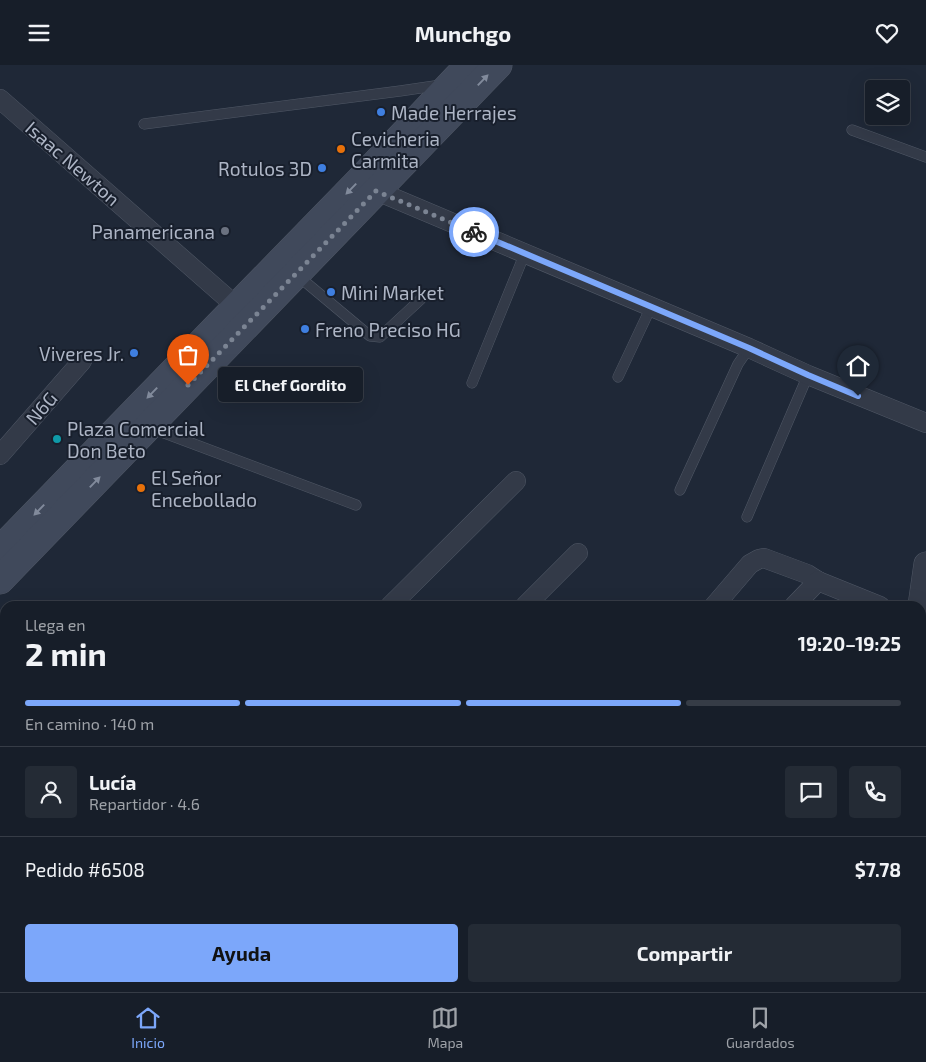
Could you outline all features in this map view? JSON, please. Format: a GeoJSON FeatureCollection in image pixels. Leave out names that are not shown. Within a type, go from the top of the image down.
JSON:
{"type":"FeatureCollection","features":[{"type":"Feature","properties":{"kind":"main road"},"geometry":{"type":"LineString","coordinates":[[9,546],[148,427],[498,65]]}},
{"type":"Feature","properties":{"kind":"main road"},"geometry":{"type":"LineString","coordinates":[[0,580],[9,546],[236,306],[361,179],[460,74]]}},
{"type":"Feature","properties":{"kind":"street","name":"Isaac Newton"},"geometry":{"type":"LineString","coordinates":[[0,99],[236,306]]}},
{"type":"Feature","properties":{"kind":"street"},"geometry":{"type":"LineString","coordinates":[[376,191],[749,348],[808,375],[926,423]]}},
{"type":"Feature","properties":{"kind":"street","name":"N6G"},"geometry":{"type":"LineString","coordinates":[[0,455],[82,361]]}},
{"type":"Feature","properties":{"kind":"street"},"geometry":{"type":"LineString","coordinates":[[395,601],[516,481]]}},
{"type":"Feature","properties":{"kind":"street"},"geometry":{"type":"LineString","coordinates":[[531,601],[578,553]]}},
{"type":"Feature","properties":{"kind":"street"},"geometry":{"type":"LineString","coordinates":[[718,601],[750,565],[764,558],[807,574],[818,581],[868,601]]}},
{"type":"Feature","properties":{"kind":"street"},"geometry":{"type":"LineString","coordinates":[[922,601],[926,564]]}},
{"type":"Feature","properties":{"kind":"street"},"geometry":{"type":"LineString","coordinates":[[799,601],[818,581]]}},
{"type":"Feature","properties":{"kind":"lane"},"geometry":{"type":"LineString","coordinates":[[144,124],[400,91],[460,74]]}},
{"type":"Feature","properties":{"kind":"lane"},"geometry":{"type":"LineString","coordinates":[[852,130],[926,157]]}},
{"type":"Feature","properties":{"kind":"lane"},"geometry":{"type":"LineString","coordinates":[[472,383],[525,253]]}},
{"type":"Feature","properties":{"kind":"lane"},"geometry":{"type":"LineString","coordinates":[[296,274],[370,336],[375,337],[380,337],[421,299]]}},
{"type":"Feature","properties":{"kind":"lane"},"geometry":{"type":"LineString","coordinates":[[618,377],[650,307]]}},
{"type":"Feature","properties":{"kind":"lane"},"geometry":{"type":"LineString","coordinates":[[680,490],[738,364],[749,348]]}},
{"type":"Feature","properties":{"kind":"lane"},"geometry":{"type":"LineString","coordinates":[[746,517],[808,375]]}},
{"type":"Feature","properties":{"kind":"lane"},"geometry":{"type":"LineString","coordinates":[[148,427],[356,505]]}},
{"type":"Feature","properties":{"kind":"way so far"},"geometry":{"type":"LineString","coordinates":[[188,385],[376,191],[474,232]]}},
{"type":"Feature","properties":{"kind":"place","name":"Made Herrajes"},"geometry":{"type":"Point","coordinates":[381,112]}},
{"type":"Feature","properties":{"kind":"place","name":"Cevicheria Carmita"},"geometry":{"type":"Point","coordinates":[341,149]}},
{"type":"Feature","properties":{"kind":"place","name":"Rotulos 3D"},"geometry":{"type":"Point","coordinates":[322,168]}},
{"type":"Feature","properties":{"kind":"place","name":"Panamericana"},"geometry":{"type":"Point","coordinates":[225,231]}},
{"type":"Feature","properties":{"kind":"place","name":"Mini Market"},"geometry":{"type":"Point","coordinates":[331,292]}},
{"type":"Feature","properties":{"kind":"place","name":"Freno Preciso HG"},"geometry":{"type":"Point","coordinates":[305,329]}},
{"type":"Feature","properties":{"kind":"place","name":"Viveres Jr."},"geometry":{"type":"Point","coordinates":[134,353]}},
{"type":"Feature","properties":{"kind":"place","name":"El Chef Gordito"},"geometry":{"type":"Point","coordinates":[188,385]}},
{"type":"Feature","properties":{"kind":"place","name":"Plaza Comercial Don Beto"},"geometry":{"type":"Point","coordinates":[57,439]}},
{"type":"Feature","properties":{"kind":"place","name":"El Señor Encebollado"},"geometry":{"type":"Point","coordinates":[141,488]}},
{"type":"Feature","properties":{"kind":"route"},"geometry":{"type":"LineString","coordinates":[[474,232],[858,396]]}}]}
